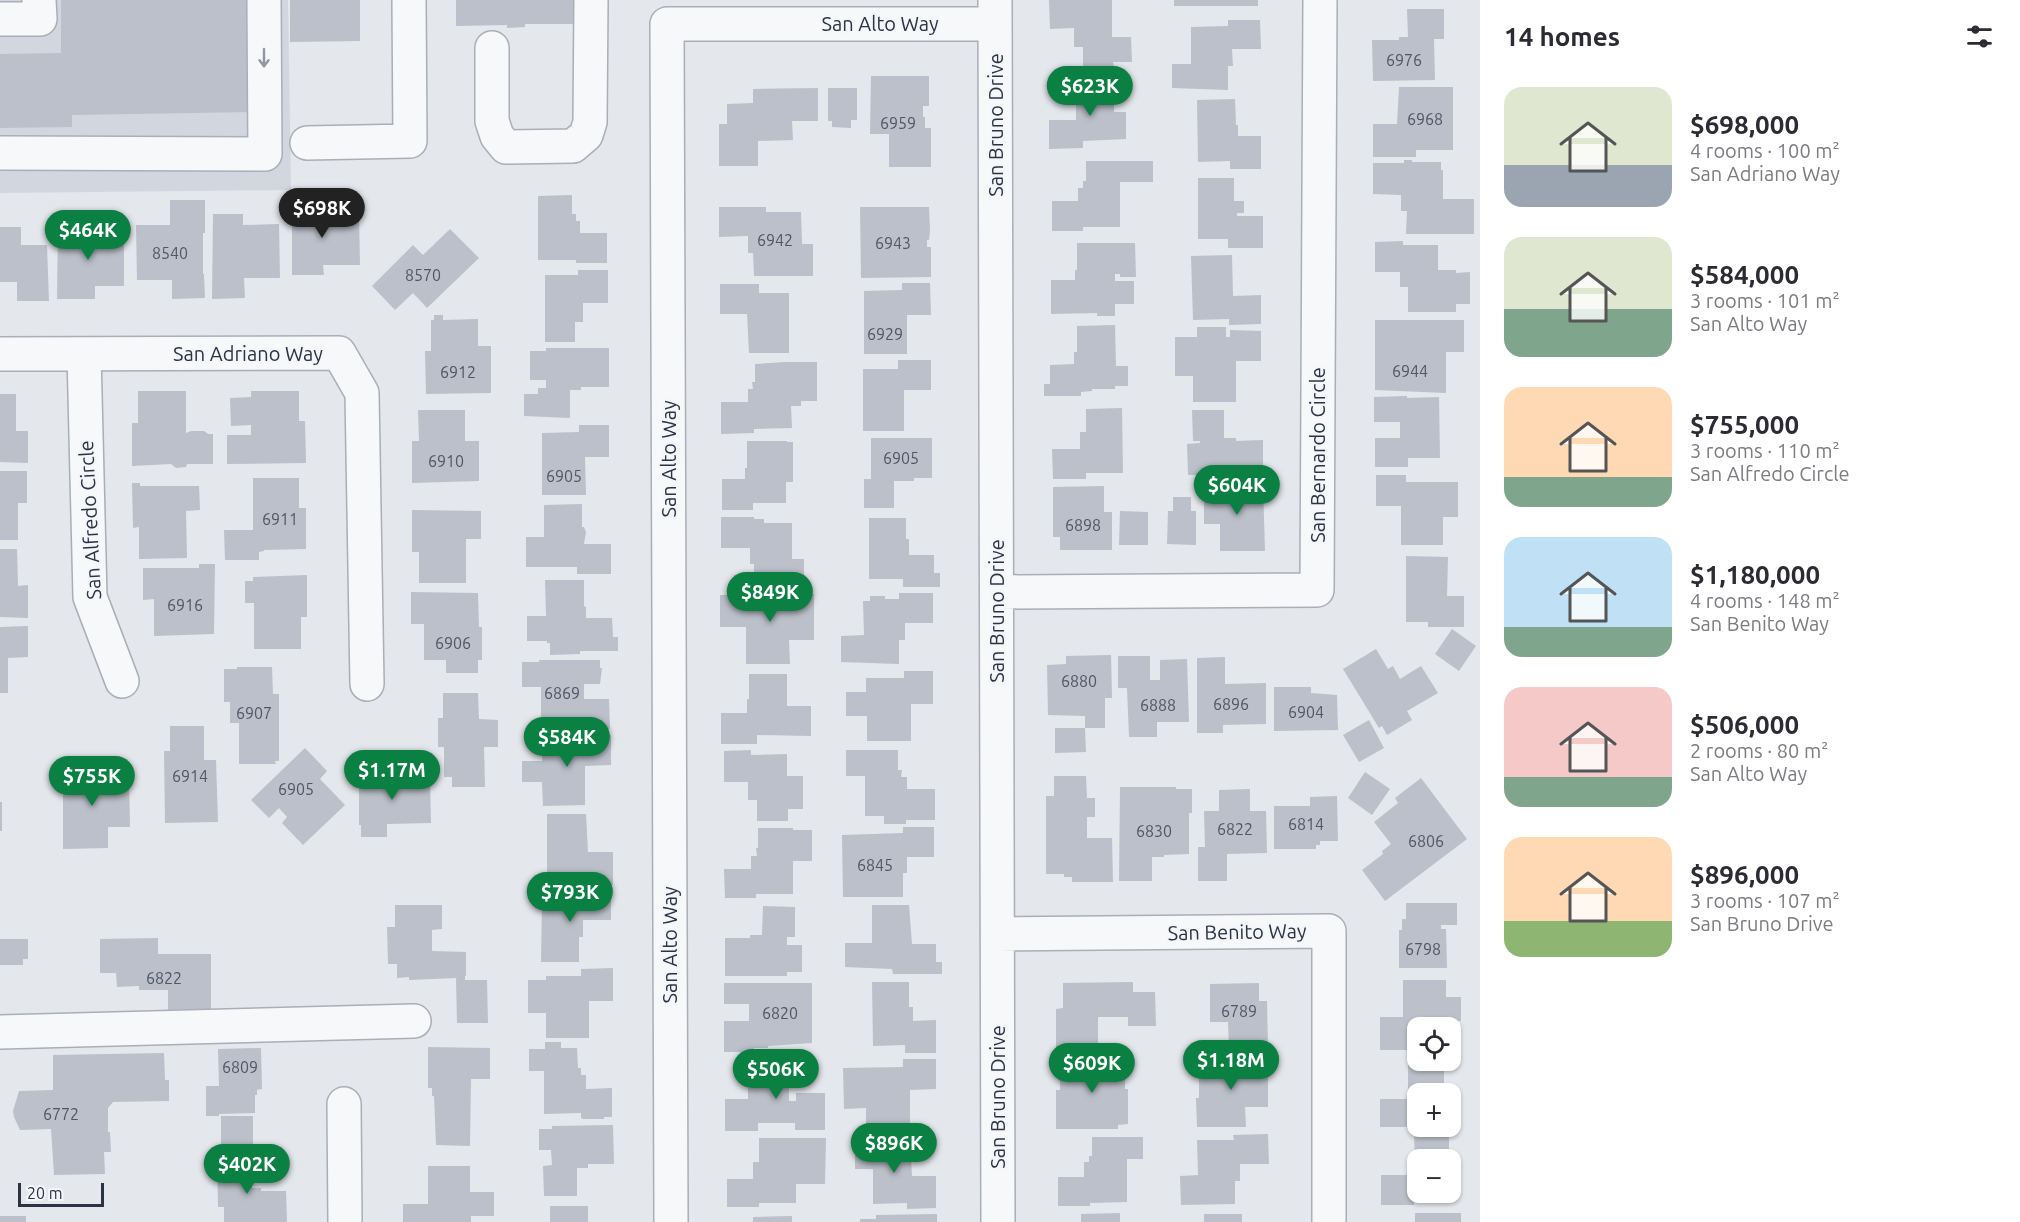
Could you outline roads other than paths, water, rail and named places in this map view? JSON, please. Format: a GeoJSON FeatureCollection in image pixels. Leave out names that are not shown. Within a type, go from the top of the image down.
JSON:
{"type":"FeatureCollection","features":[{"type":"Feature","properties":{"kind":"street"},"geometry":{"type":"LineString","coordinates":[[0,19],[40,19],[39,0]]}},
{"type":"Feature","properties":{"kind":"street"},"geometry":{"type":"LineString","coordinates":[[0,153],[265,154],[264,0]]}},
{"type":"Feature","properties":{"kind":"street"},"geometry":{"type":"LineString","coordinates":[[308,142],[410,141],[409,0]]}},
{"type":"Feature","properties":{"kind":"street"},"geometry":{"type":"LineString","coordinates":[[492,48],[492,121],[497,136],[507,147],[573,146],[586,135],[590,122],[591,0]]}},
{"type":"Feature","properties":{"kind":"street","name":"San Bernardo Circle"},"geometry":{"type":"LineString","coordinates":[[997,592],[1317,591],[1320,0]]}},
{"type":"Feature","properties":{"kind":"street","name":"San Bruno Drive"},"geometry":{"type":"LineString","coordinates":[[995,12],[998,1222]]}},
{"type":"Feature","properties":{"kind":"street","name":"San Alto Way"},"geometry":{"type":"LineString","coordinates":[[671,1222],[667,24],[995,12]]}},
{"type":"Feature","properties":{"kind":"street","name":"San Adriano Way"},"geometry":{"type":"LineString","coordinates":[[0,354],[339,353],[362,393],[367,684]]}},
{"type":"Feature","properties":{"kind":"street","name":"San Alfredo Circle"},"geometry":{"type":"LineString","coordinates":[[84,354],[90,597],[122,681]]}},
{"type":"Feature","properties":{"kind":"street","name":"San Benito Way"},"geometry":{"type":"LineString","coordinates":[[998,934],[1329,931],[1329,1222]]}},
{"type":"Feature","properties":{"kind":"street"},"geometry":{"type":"LineString","coordinates":[[0,1032],[414,1021]]}},
{"type":"Feature","properties":{"kind":"street"},"geometry":{"type":"LineString","coordinates":[[344,1104],[345,1222]]}}]}
